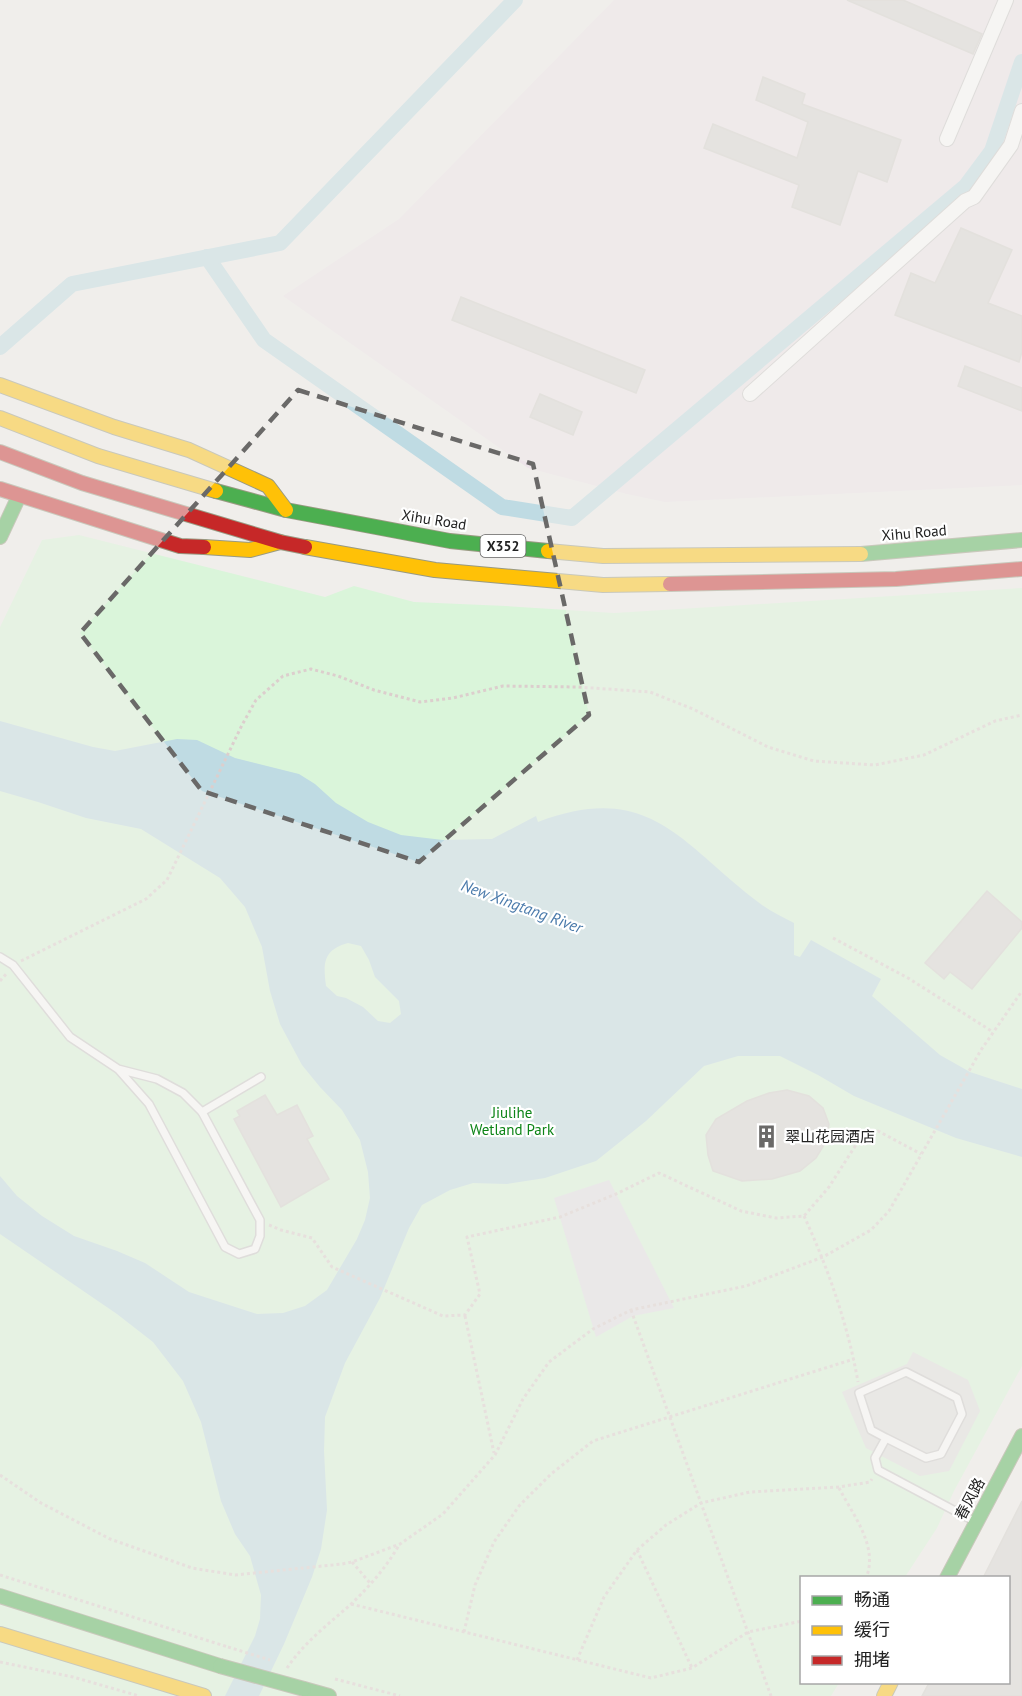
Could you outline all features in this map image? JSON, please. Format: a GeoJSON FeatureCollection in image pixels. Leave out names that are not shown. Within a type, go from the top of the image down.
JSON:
{"type":"FeatureCollection","features":[{"type":"Feature","properties":{"kind":"main road"},"geometry":{"type":"LineString","coordinates":[[0,385],[114,427],[189,450],[268,486],[286,510]]}},
{"type":"Feature","properties":{"kind":"main road","name":"Xihu Road"},"geometry":{"type":"LineString","coordinates":[[0,418],[98,456],[184,483],[286,510],[450,541],[603,556],[844,555],[1022,540]]}},
{"type":"Feature","properties":{"kind":"main road","name":"X352"},"geometry":{"type":"LineString","coordinates":[[0,452],[82,483],[280,542],[435,570],[603,585],[896,579],[1022,569]]}},
{"type":"Feature","properties":{"kind":"main road"},"geometry":{"type":"LineString","coordinates":[[0,489],[180,546],[250,550],[280,542]]}},
{"type":"Feature","properties":{"kind":"main road"},"geometry":{"type":"LineString","coordinates":[[0,537],[18,496]]}},
{"type":"Feature","properties":{"kind":"main road","name":"春风路"},"geometry":{"type":"LineString","coordinates":[[948,1576],[1022,1436]]}},
{"type":"Feature","properties":{"kind":"main road"},"geometry":{"type":"LineString","coordinates":[[0,1596],[220,1666],[329,1696]]}},
{"type":"Feature","properties":{"kind":"main road"},"geometry":{"type":"LineString","coordinates":[[0,1634],[204,1696]]}},
{"type":"Feature","properties":{"kind":"street"},"geometry":{"type":"LineString","coordinates":[[947,139],[1006,0]]}},
{"type":"Feature","properties":{"kind":"street"},"geometry":{"type":"LineString","coordinates":[[750,394],[965,201],[974,197],[1011,145],[1022,111]]}},
{"type":"Feature","properties":{"kind":"lane"},"geometry":{"type":"LineString","coordinates":[[0,957],[13,965],[70,1037],[118,1069],[149,1104],[225,1247],[239,1254],[255,1249],[260,1236],[260,1220],[202,1112],[183,1093],[157,1079],[118,1069]]}},
{"type":"Feature","properties":{"kind":"lane"},"geometry":{"type":"LineString","coordinates":[[202,1112],[261,1077]]}},
{"type":"Feature","properties":{"kind":"lane"},"geometry":{"type":"LineString","coordinates":[[906,1371],[957,1398],[962,1414],[940,1454],[926,1458],[886,1438],[871,1430],[859,1392],[906,1371]]}},
{"type":"Feature","properties":{"kind":"lane"},"geometry":{"type":"LineString","coordinates":[[886,1438],[875,1458],[878,1470],[976,1522]]}},
{"type":"Feature","properties":{"kind":"path"},"geometry":{"type":"LineString","coordinates":[[0,981],[13,965],[146,899],[167,880],[256,700],[283,676],[311,669],[338,676],[374,690],[420,702],[453,699],[503,686],[578,687],[651,692],[693,709],[768,747],[814,761],[875,765],[924,755],[995,721],[1022,715]]}},
{"type":"Feature","properties":{"kind":"path"},"geometry":{"type":"LineString","coordinates":[[833,938],[908,978],[993,1032]]}},
{"type":"Feature","properties":{"kind":"path"},"geometry":{"type":"LineString","coordinates":[[0,1475],[41,1503],[110,1539],[192,1568],[234,1575],[342,1564],[400,1544],[443,1514],[495,1455],[523,1399],[549,1362],[593,1329],[631,1310],[746,1286],[823,1257],[871,1230],[889,1211],[981,1050],[1022,991]]}},
{"type":"Feature","properties":{"kind":"path"},"geometry":{"type":"LineString","coordinates":[[495,1455],[465,1315],[480,1294],[466,1237],[560,1217],[659,1173],[741,1210],[776,1218],[804,1216],[829,1187],[859,1140],[878,1131],[921,1154]]}},
{"type":"Feature","properties":{"kind":"path"},"geometry":{"type":"LineString","coordinates":[[804,1216],[823,1257],[854,1359],[859,1392]]}},
{"type":"Feature","properties":{"kind":"path"},"geometry":{"type":"LineString","coordinates":[[260,1220],[280,1230],[312,1238],[332,1267],[443,1316],[465,1315]]}},
{"type":"Feature","properties":{"kind":"path"},"geometry":{"type":"LineString","coordinates":[[631,1310],[771,1696]]}},
{"type":"Feature","properties":{"kind":"path"},"geometry":{"type":"LineString","coordinates":[[464,1632],[475,1585],[494,1542],[519,1506],[551,1474],[593,1441],[854,1359]]}},
{"type":"Feature","properties":{"kind":"path"},"geometry":{"type":"LineString","coordinates":[[578,1660],[604,1597],[638,1550],[666,1525],[701,1503],[750,1492],[839,1487],[870,1482],[878,1470]]}},
{"type":"Feature","properties":{"kind":"path"},"geometry":{"type":"LineString","coordinates":[[839,1487],[869,1546],[867,1576]]}},
{"type":"Feature","properties":{"kind":"path"},"geometry":{"type":"LineString","coordinates":[[284,1677],[287,1667],[314,1635],[351,1604],[370,1584],[389,1563],[400,1544]]}},
{"type":"Feature","properties":{"kind":"path"},"geometry":{"type":"LineString","coordinates":[[638,1550],[692,1668]]}},
{"type":"Feature","properties":{"kind":"path"},"geometry":{"type":"LineString","coordinates":[[352,1562],[370,1584]]}},
{"type":"Feature","properties":{"kind":"path"},"geometry":{"type":"LineString","coordinates":[[0,1575],[228,1647]]}},
{"type":"Feature","properties":{"kind":"path"},"geometry":{"type":"LineString","coordinates":[[351,1604],[651,1678],[692,1668],[748,1632],[800,1621]]}},
{"type":"Feature","properties":{"kind":"path"},"geometry":{"type":"LineString","coordinates":[[0,1662],[74,1677],[139,1696]]}},
{"type":"Feature","properties":{"kind":"path"},"geometry":{"type":"LineString","coordinates":[[334,1679],[400,1696]]}},
{"type":"Feature","properties":{"kind":"highlighted area"},"geometry":{"type":"Polygon","coordinates":[[[298,390],[533,464],[589,715],[419,862],[202,791],[80,633],[298,390]]]}},
{"type":"Feature","properties":{"kind":"shaded area"},"geometry":{"type":"Polygon","coordinates":[[[614,0],[1022,0],[1022,485],[665,502],[627,494],[528,468],[283,296],[399,219],[614,0]]]}},
{"type":"Feature","properties":{"kind":"shaded area"},"geometry":{"type":"Polygon","coordinates":[[[609,1180],[674,1308],[633,1316],[596,1337],[554,1198],[609,1180]]]}},
{"type":"Feature","properties":{"kind":"shaded area"},"geometry":{"type":"Polygon","coordinates":[[[913,1352],[968,1380],[980,1411],[949,1471],[920,1476],[866,1448],[842,1392],[907,1364],[913,1352]]]}},
{"type":"Feature","properties":{"kind":"green space","name":"Jiulihe Wetland Park"},"geometry":{"type":"Polygon","coordinates":[[[79,535],[325,597],[354,586],[414,602],[614,613],[1022,588],[1022,1366],[954,1491],[937,1528],[906,1576],[800,1576],[800,1684],[838,1684],[831,1696],[0,1696],[0,627],[42,540],[79,535]]]}},
{"type":"Feature","properties":{"kind":"water","name":"New Xingtang River"},"geometry":{"type":"Polygon","coordinates":[[[0,721],[115,751],[177,739],[197,740],[235,758],[299,774],[315,784],[336,803],[368,822],[401,835],[443,840],[492,839],[536,816],[538,822],[577,811],[610,809],[638,814],[663,825],[686,841],[762,905],[794,923],[794,955],[800,957],[811,940],[881,979],[872,996],[940,1055],[970,1072],[1022,1089],[1022,1157],[956,1138],[854,1096],[780,1056],[738,1056],[704,1066],[646,1121],[596,1161],[545,1178],[507,1184],[473,1183],[450,1190],[422,1205],[409,1228],[380,1298],[345,1363],[325,1417],[327,1510],[321,1549],[312,1577],[259,1696],[225,1696],[255,1636],[260,1619],[261,1595],[250,1556],[235,1534],[221,1501],[201,1422],[183,1381],[153,1342],[117,1314],[0,1234],[0,1176],[17,1196],[42,1216],[74,1236],[145,1263],[189,1292],[257,1314],[283,1313],[305,1306],[327,1290],[357,1239],[365,1220],[370,1198],[368,1172],[360,1140],[342,1110],[302,1065],[280,1024],[270,991],[262,947],[245,907],[220,878],[141,829],[86,818],[0,791],[0,721]],[[348,943],[334,949],[329,954],[325,964],[326,986],[337,996],[363,1007],[378,1021],[390,1023],[401,1014],[399,1001],[375,977],[361,946],[348,943]]]}},
{"type":"Feature","properties":{"kind":"building"},"geometry":{"type":"Polygon","coordinates":[[[847,0],[903,0],[982,34],[973,54],[847,0]]]}},
{"type":"Feature","properties":{"kind":"building"},"geometry":{"type":"Polygon","coordinates":[[[763,77],[805,94],[802,104],[901,140],[887,182],[858,171],[840,225],[792,207],[799,185],[704,148],[713,124],[797,158],[808,122],[756,100],[763,77]]]}},
{"type":"Feature","properties":{"kind":"building"},"geometry":{"type":"Polygon","coordinates":[[[961,228],[1012,250],[988,303],[1022,316],[1022,352],[1019,362],[895,315],[911,273],[935,283],[961,228]]]}},
{"type":"Feature","properties":{"kind":"building"},"geometry":{"type":"Polygon","coordinates":[[[461,297],[645,370],[636,393],[452,320],[461,297]]]}},
{"type":"Feature","properties":{"kind":"building"},"geometry":{"type":"Polygon","coordinates":[[[965,366],[1022,388],[1022,411],[958,386],[965,366]]]}},
{"type":"Feature","properties":{"kind":"building"},"geometry":{"type":"Polygon","coordinates":[[[540,394],[582,412],[573,435],[530,417],[540,394]]]}},
{"type":"Feature","properties":{"kind":"building"},"geometry":{"type":"Polygon","coordinates":[[[987,891],[1022,922],[1022,928],[972,989],[950,972],[944,979],[925,963],[987,891]]]}},
{"type":"Feature","properties":{"kind":"building","name":"翠山花园酒店"},"geometry":{"type":"Polygon","coordinates":[[[787,1090],[809,1096],[823,1108],[829,1124],[827,1140],[816,1158],[800,1171],[772,1179],[742,1181],[713,1171],[708,1155],[706,1135],[716,1119],[747,1101],[769,1093],[787,1090]]]}},
{"type":"Feature","properties":{"kind":"building"},"geometry":{"type":"Polygon","coordinates":[[[265,1095],[277,1115],[297,1105],[313,1136],[307,1139],[329,1179],[281,1207],[234,1119],[240,1116],[237,1111],[265,1095]]]}},
{"type":"Feature","properties":{"kind":"building"},"geometry":{"type":"Polygon","coordinates":[[[1022,1501],[1022,1696],[922,1696],[928,1684],[1010,1684],[1010,1576],[984,1576],[1022,1501]]]}},
{"type":"Feature","properties":{"kind":"waterway"},"geometry":{"type":"LineString","coordinates":[[0,347],[72,284],[280,243],[515,0]]}},
{"type":"Feature","properties":{"kind":"waterway"},"geometry":{"type":"LineString","coordinates":[[207,257],[264,340],[502,507],[572,518],[966,186],[992,151],[1022,62]]}},
{"type":"Feature","properties":{"kind":"traffic: fast"},"geometry":{"type":"LineString","coordinates":[[216,491],[286,510],[450,541],[548,551]]}},
{"type":"Feature","properties":{"kind":"traffic: fast"},"geometry":{"type":"LineString","coordinates":[[0,537],[19,496]]}},
{"type":"Feature","properties":{"kind":"traffic: fast"},"geometry":{"type":"LineString","coordinates":[[861,554],[1022,540]]}},
{"type":"Feature","properties":{"kind":"traffic: fast"},"geometry":{"type":"LineString","coordinates":[[948,1576],[1022,1436]]}},
{"type":"Feature","properties":{"kind":"traffic: fast"},"geometry":{"type":"LineString","coordinates":[[0,1596],[220,1666]]}},
{"type":"Feature","properties":{"kind":"traffic: fast"},"geometry":{"type":"LineString","coordinates":[[220,1666],[304,1689]]}},
{"type":"Feature","properties":{"kind":"traffic: fast"},"geometry":{"type":"LineString","coordinates":[[304,1689],[329,1696]]}},
{"type":"Feature","properties":{"kind":"traffic: slow"},"geometry":{"type":"LineString","coordinates":[[0,385],[114,427],[189,450],[268,486],[286,510]]}},
{"type":"Feature","properties":{"kind":"traffic: slow"},"geometry":{"type":"LineString","coordinates":[[0,418],[98,456],[216,491]]}},
{"type":"Feature","properties":{"kind":"traffic: slow"},"geometry":{"type":"LineString","coordinates":[[204,547],[250,550],[280,542]]}},
{"type":"Feature","properties":{"kind":"traffic: slow"},"geometry":{"type":"LineString","coordinates":[[305,547],[435,570],[603,585],[670,584]]}},
{"type":"Feature","properties":{"kind":"traffic: slow"},"geometry":{"type":"LineString","coordinates":[[548,551],[603,556],[861,554]]}},
{"type":"Feature","properties":{"kind":"traffic: slow"},"geometry":{"type":"LineString","coordinates":[[0,1634],[204,1696]]}},
{"type":"Feature","properties":{"kind":"traffic: slow"},"geometry":{"type":"LineString","coordinates":[[884,1696],[890,1684]]}},
{"type":"Feature","properties":{"kind":"traffic: jam"},"geometry":{"type":"LineString","coordinates":[[0,452],[82,483],[280,542],[305,547]]}},
{"type":"Feature","properties":{"kind":"traffic: jam"},"geometry":{"type":"LineString","coordinates":[[0,489],[180,546],[204,547]]}},
{"type":"Feature","properties":{"kind":"traffic: jam"},"geometry":{"type":"LineString","coordinates":[[670,584],[896,579],[1022,569]]}},
{"type":"Feature","properties":{"kind":"place","name":"翠山花园酒店"},"geometry":{"type":"Point","coordinates":[767,1137]}}]}
